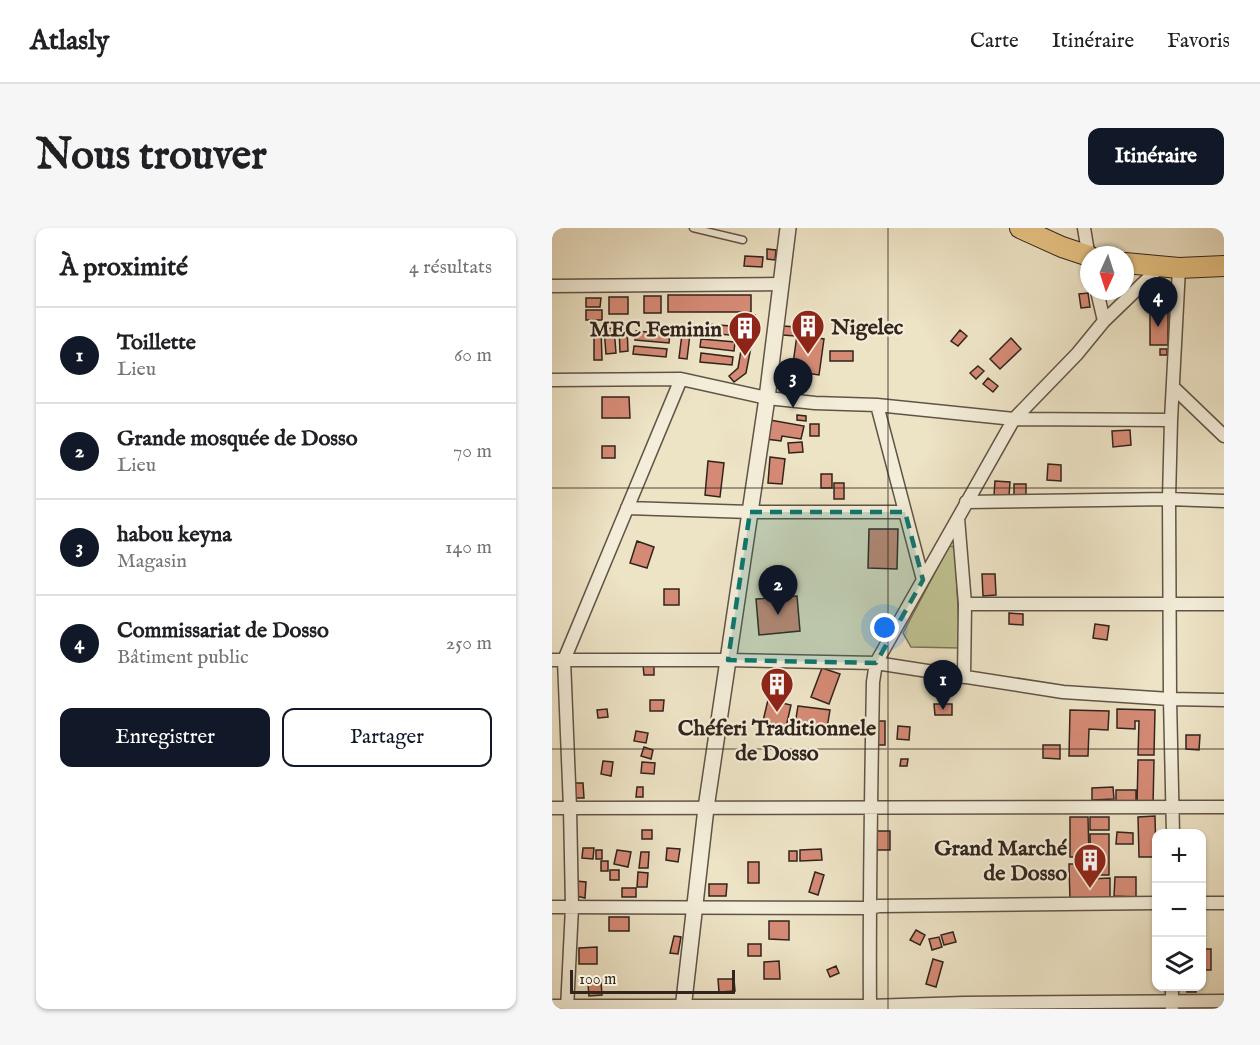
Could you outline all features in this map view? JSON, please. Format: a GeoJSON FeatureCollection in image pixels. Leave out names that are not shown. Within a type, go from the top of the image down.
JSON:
{"type":"FeatureCollection","features":[{"type":"Feature","properties":{"kind":"highway"},"geometry":{"type":"LineString","coordinates":[[1020,228],[1080,254]]}},
{"type":"Feature","properties":{"kind":"highway"},"geometry":{"type":"LineString","coordinates":[[1134,264],[1169,268],[1224,266]]}},
{"type":"Feature","properties":{"kind":"street"},"geometry":{"type":"LineString","coordinates":[[684,1007],[706,808],[767,398],[788,228]]}},
{"type":"Feature","properties":{"kind":"street"},"geometry":{"type":"LineString","coordinates":[[1084,228],[1087,246]]}},
{"type":"Feature","properties":{"kind":"street"},"geometry":{"type":"LineString","coordinates":[[870,1008],[868,908],[873,682],[876,663],[1014,419],[1077,354],[1104,321],[1169,268]]}},
{"type":"Feature","properties":{"kind":"street"},"geometry":{"type":"LineString","coordinates":[[1169,268],[1173,387],[1169,499],[1173,829]]}},
{"type":"Feature","properties":{"kind":"street"},"geometry":{"type":"LineString","coordinates":[[552,286],[781,284]]}},
{"type":"Feature","properties":{"kind":"street"},"geometry":{"type":"LineString","coordinates":[[1099,300],[1104,321]]}},
{"type":"Feature","properties":{"kind":"street"},"geometry":{"type":"LineString","coordinates":[[552,380],[681,379],[767,398],[877,405],[1014,419],[1171,420]]}},
{"type":"Feature","properties":{"kind":"street"},"geometry":{"type":"LineString","coordinates":[[567,1008],[572,908],[570,808],[558,660],[627,508],[681,379]]}},
{"type":"Feature","properties":{"kind":"street"},"geometry":{"type":"LineString","coordinates":[[1173,387],[1224,436]]}},
{"type":"Feature","properties":{"kind":"street"},"geometry":{"type":"LineString","coordinates":[[877,405],[923,580]]}},
{"type":"Feature","properties":{"kind":"street"},"geometry":{"type":"LineString","coordinates":[[966,502],[1169,499],[1224,501]]}},
{"type":"Feature","properties":{"kind":"street"},"geometry":{"type":"LineString","coordinates":[[627,508],[750,512],[905,512]]}},
{"type":"Feature","properties":{"kind":"street"},"geometry":{"type":"LineString","coordinates":[[958,518],[965,604],[964,677]]}},
{"type":"Feature","properties":{"kind":"street"},"geometry":{"type":"LineString","coordinates":[[965,604],[1224,604]]}},
{"type":"Feature","properties":{"kind":"street"},"geometry":{"type":"LineString","coordinates":[[558,660],[876,663],[1063,692],[1224,700]]}},
{"type":"Feature","properties":{"kind":"street"},"geometry":{"type":"LineString","coordinates":[[552,808],[1224,807]]}},
{"type":"Feature","properties":{"kind":"street"},"geometry":{"type":"LineString","coordinates":[[552,907],[868,908],[879,906],[1152,903]]}},
{"type":"Feature","properties":{"kind":"street"},"geometry":{"type":"LineString","coordinates":[[1206,903],[1224,903]]}},
{"type":"Feature","properties":{"kind":"street"},"geometry":{"type":"LineString","coordinates":[[552,1006],[567,1008],[870,1008],[1172,1005],[1224,1001]]}},
{"type":"Feature","properties":{"kind":"lane"},"geometry":{"type":"LineString","coordinates":[[693,228],[743,240]]}},
{"type":"Feature","properties":{"kind":"highlighted area"},"geometry":{"type":"Polygon","coordinates":[[[750,512],[905,512],[923,580],[876,663],[728,660],[750,512]]]}},
{"type":"Feature","properties":{"kind":"green space"},"geometry":{"type":"Polygon","coordinates":[[[949,546],[955,547],[960,648],[911,647],[903,633],[949,546]]]}},
{"type":"Feature","properties":{"kind":"building"},"geometry":{"type":"Polygon","coordinates":[[[767,249],[776,250],[775,260],[767,259],[767,249]]]}},
{"type":"Feature","properties":{"kind":"building"},"geometry":{"type":"Polygon","coordinates":[[[745,256],[763,257],[762,267],[744,266],[745,256]]]}},
{"type":"Feature","properties":{"kind":"building"},"geometry":{"type":"Polygon","coordinates":[[[1079,294],[1080,300],[1089,300],[1090,307],[1081,308],[1079,294]]]}},
{"type":"Feature","properties":{"kind":"building"},"geometry":{"type":"Polygon","coordinates":[[[668,295],[751,295],[751,312],[668,312],[668,295]]]}},
{"type":"Feature","properties":{"kind":"building"},"geometry":{"type":"Polygon","coordinates":[[[644,296],[661,296],[661,313],[644,313],[644,296]]]}},
{"type":"Feature","properties":{"kind":"building"},"geometry":{"type":"Polygon","coordinates":[[[609,297],[628,297],[628,314],[609,314],[609,297]]]}},
{"type":"Feature","properties":{"kind":"building"},"geometry":{"type":"Polygon","coordinates":[[[586,298],[601,298],[600,307],[586,307],[586,298]]]}},
{"type":"Feature","properties":{"kind":"building"},"geometry":{"type":"Polygon","coordinates":[[[586,310],[602,310],[602,320],[586,320],[586,310]]]}},
{"type":"Feature","properties":{"kind":"building"},"geometry":{"type":"Polygon","coordinates":[[[1150,311],[1168,311],[1168,345],[1150,345],[1150,311]]]}},
{"type":"Feature","properties":{"kind":"building"},"geometry":{"type":"Polygon","coordinates":[[[741,314],[755,315],[753,337],[738,335],[741,314]]]}},
{"type":"Feature","properties":{"kind":"building"},"geometry":{"type":"Polygon","coordinates":[[[705,324],[731,326],[730,335],[704,333],[705,324]]]}},
{"type":"Feature","properties":{"kind":"building"},"geometry":{"type":"Polygon","coordinates":[[[683,326],[691,326],[687,359],[679,358],[683,326]]]}},
{"type":"Feature","properties":{"kind":"building"},"geometry":{"type":"Polygon","coordinates":[[[783,326],[796,327],[795,336],[783,335],[783,326]]]}},
{"type":"Feature","properties":{"kind":"building"},"geometry":{"type":"Polygon","coordinates":[[[594,328],[601,328],[602,360],[594,360],[594,328]]]}},
{"type":"Feature","properties":{"kind":"building"},"geometry":{"type":"Polygon","coordinates":[[[614,328],[616,353],[606,354],[604,329],[614,328]]]}},
{"type":"Feature","properties":{"kind":"building"},"geometry":{"type":"Polygon","coordinates":[[[619,328],[627,328],[628,351],[620,352],[619,328]]]}},
{"type":"Feature","properties":{"kind":"building"},"geometry":{"type":"Polygon","coordinates":[[[960,330],[967,336],[958,346],[951,341],[960,330]]]}},
{"type":"Feature","properties":{"kind":"building"},"geometry":{"type":"Polygon","coordinates":[[[636,331],[670,334],[669,343],[635,340],[636,331]]]}},
{"type":"Feature","properties":{"kind":"building","name":"Nigelec"},"geometry":{"type":"Polygon","coordinates":[[[797,335],[824,339],[819,375],[792,371],[797,335]]]}},
{"type":"Feature","properties":{"kind":"building"},"geometry":{"type":"Polygon","coordinates":[[[1011,338],[1021,349],[1000,369],[990,359],[1011,338]]]}},
{"type":"Feature","properties":{"kind":"building"},"geometry":{"type":"Polygon","coordinates":[[[701,339],[735,342],[734,351],[700,347],[701,339]]]}},
{"type":"Feature","properties":{"kind":"building","name":"MEC Feminin"},"geometry":{"type":"Polygon","coordinates":[[[742,345],[751,347],[746,373],[734,382],[729,376],[738,368],[742,345]]]}},
{"type":"Feature","properties":{"kind":"building"},"geometry":{"type":"Polygon","coordinates":[[[634,346],[667,349],[666,357],[633,354],[634,346]]]}},
{"type":"Feature","properties":{"kind":"building"},"geometry":{"type":"Polygon","coordinates":[[[1160,349],[1167,349],[1167,355],[1160,355],[1160,349]]]}},
{"type":"Feature","properties":{"kind":"building"},"geometry":{"type":"Polygon","coordinates":[[[830,351],[853,351],[853,361],[830,361],[830,351]]]}},
{"type":"Feature","properties":{"kind":"building"},"geometry":{"type":"Polygon","coordinates":[[[701,353],[733,357],[732,365],[700,362],[701,353]]]}},
{"type":"Feature","properties":{"kind":"building"},"geometry":{"type":"Polygon","coordinates":[[[978,366],[984,371],[976,379],[970,373],[978,366]]]}},
{"type":"Feature","properties":{"kind":"building"},"geometry":{"type":"Polygon","coordinates":[[[988,378],[998,386],[993,392],[983,384],[988,378]]]}},
{"type":"Feature","properties":{"kind":"building"},"geometry":{"type":"Polygon","coordinates":[[[602,397],[629,397],[630,418],[602,418],[602,397]]]}},
{"type":"Feature","properties":{"kind":"building"},"geometry":{"type":"Polygon","coordinates":[[[797,415],[806,416],[806,421],[797,420],[797,415]]]}},
{"type":"Feature","properties":{"kind":"building"},"geometry":{"type":"Polygon","coordinates":[[[770,420],[804,426],[801,439],[782,436],[781,441],[766,439],[770,420]]]}},
{"type":"Feature","properties":{"kind":"building"},"geometry":{"type":"Polygon","coordinates":[[[810,424],[819,424],[819,436],[810,436],[810,424]]]}},
{"type":"Feature","properties":{"kind":"building"},"geometry":{"type":"Polygon","coordinates":[[[1130,430],[1131,445],[1113,447],[1112,431],[1130,430]]]}},
{"type":"Feature","properties":{"kind":"building"},"geometry":{"type":"Polygon","coordinates":[[[802,442],[803,452],[789,453],[788,443],[802,442]]]}},
{"type":"Feature","properties":{"kind":"building"},"geometry":{"type":"Polygon","coordinates":[[[602,446],[615,446],[615,458],[602,458],[602,446]]]}},
{"type":"Feature","properties":{"kind":"building"},"geometry":{"type":"Polygon","coordinates":[[[770,457],[785,459],[782,484],[768,483],[770,457]]]}},
{"type":"Feature","properties":{"kind":"building"},"geometry":{"type":"Polygon","coordinates":[[[708,461],[724,463],[720,497],[705,495],[708,461]]]}},
{"type":"Feature","properties":{"kind":"building"},"geometry":{"type":"Polygon","coordinates":[[[1048,464],[1061,465],[1061,481],[1047,480],[1048,464]]]}},
{"type":"Feature","properties":{"kind":"building"},"geometry":{"type":"Polygon","coordinates":[[[821,474],[832,474],[832,488],[821,488],[821,474]]]}},
{"type":"Feature","properties":{"kind":"building"},"geometry":{"type":"Polygon","coordinates":[[[995,481],[1010,482],[1009,496],[994,495],[995,481]]]}},
{"type":"Feature","properties":{"kind":"building"},"geometry":{"type":"Polygon","coordinates":[[[834,483],[844,483],[844,499],[834,499],[834,483]]]}},
{"type":"Feature","properties":{"kind":"building"},"geometry":{"type":"Polygon","coordinates":[[[1014,484],[1026,484],[1026,497],[1014,496],[1014,484]]]}},
{"type":"Feature","properties":{"kind":"building"},"geometry":{"type":"Polygon","coordinates":[[[869,529],[898,529],[897,569],[868,568],[869,529]]]}},
{"type":"Feature","properties":{"kind":"building"},"geometry":{"type":"Polygon","coordinates":[[[637,541],[654,547],[647,568],[630,563],[637,541]]]}},
{"type":"Feature","properties":{"kind":"building"},"geometry":{"type":"Polygon","coordinates":[[[982,574],[995,574],[996,595],[983,596],[982,574]]]}},
{"type":"Feature","properties":{"kind":"building"},"geometry":{"type":"Polygon","coordinates":[[[664,589],[679,589],[679,605],[664,605],[664,589]]]}},
{"type":"Feature","properties":{"kind":"building"},"geometry":{"type":"Polygon","coordinates":[[[797,596],[800,631],[759,635],[756,599],[797,596]]]}},
{"type":"Feature","properties":{"kind":"building"},"geometry":{"type":"Polygon","coordinates":[[[1009,613],[1023,614],[1023,625],[1009,624],[1009,613]]]}},
{"type":"Feature","properties":{"kind":"building"},"geometry":{"type":"Polygon","coordinates":[[[1095,624],[1109,626],[1107,640],[1093,638],[1095,624]]]}},
{"type":"Feature","properties":{"kind":"building"},"geometry":{"type":"Polygon","coordinates":[[[643,665],[654,665],[654,675],[644,675],[643,665]]]}},
{"type":"Feature","properties":{"kind":"building"},"geometry":{"type":"Polygon","coordinates":[[[822,668],[840,674],[829,704],[811,697],[822,668]]]}},
{"type":"Feature","properties":{"kind":"building"},"geometry":{"type":"Polygon","coordinates":[[[650,700],[664,700],[663,711],[650,711],[650,700]]]}},
{"type":"Feature","properties":{"kind":"building","name":"Chéferi Traditionnele de Dosso"},"geometry":{"type":"Polygon","coordinates":[[[768,700],[791,705],[786,727],[763,721],[768,700]]]}},
{"type":"Feature","properties":{"kind":"building"},"geometry":{"type":"Polygon","coordinates":[[[934,704],[952,704],[952,715],[935,715],[934,704]]]}},
{"type":"Feature","properties":{"kind":"building"},"geometry":{"type":"Polygon","coordinates":[[[798,706],[830,710],[827,728],[795,724],[798,706]]]}},
{"type":"Feature","properties":{"kind":"building"},"geometry":{"type":"Polygon","coordinates":[[[607,709],[608,717],[598,718],[597,710],[607,709]]]}},
{"type":"Feature","properties":{"kind":"building"},"geometry":{"type":"Polygon","coordinates":[[[1117,709],[1155,710],[1154,755],[1138,755],[1139,721],[1135,721],[1135,729],[1117,728],[1117,709]]]}},
{"type":"Feature","properties":{"kind":"building"},"geometry":{"type":"Polygon","coordinates":[[[1070,710],[1109,711],[1108,730],[1089,729],[1088,756],[1069,756],[1070,710]]]}},
{"type":"Feature","properties":{"kind":"building"},"geometry":{"type":"Polygon","coordinates":[[[874,721],[885,721],[885,745],[874,745],[874,721]]]}},
{"type":"Feature","properties":{"kind":"building"},"geometry":{"type":"Polygon","coordinates":[[[898,726],[910,727],[909,740],[897,739],[898,726]]]}},
{"type":"Feature","properties":{"kind":"building"},"geometry":{"type":"Polygon","coordinates":[[[636,731],[648,733],[646,743],[634,741],[636,731]]]}},
{"type":"Feature","properties":{"kind":"building"},"geometry":{"type":"Polygon","coordinates":[[[1186,735],[1200,735],[1199,750],[1186,749],[1186,735]]]}},
{"type":"Feature","properties":{"kind":"building"},"geometry":{"type":"Polygon","coordinates":[[[1043,745],[1060,745],[1060,759],[1043,758],[1043,745]]]}},
{"type":"Feature","properties":{"kind":"building"},"geometry":{"type":"Polygon","coordinates":[[[644,747],[653,750],[651,759],[641,756],[644,747]]]}},
{"type":"Feature","properties":{"kind":"building"},"geometry":{"type":"Polygon","coordinates":[[[901,759],[908,759],[907,766],[900,766],[901,759]]]}},
{"type":"Feature","properties":{"kind":"building"},"geometry":{"type":"Polygon","coordinates":[[[1138,760],[1154,760],[1153,807],[1137,806],[1138,760]]]}},
{"type":"Feature","properties":{"kind":"building"},"geometry":{"type":"Polygon","coordinates":[[[603,761],[613,762],[611,776],[601,774],[603,761]]]}},
{"type":"Feature","properties":{"kind":"building"},"geometry":{"type":"Polygon","coordinates":[[[642,762],[655,763],[654,774],[641,773],[642,762]]]}},
{"type":"Feature","properties":{"kind":"building"},"geometry":{"type":"Polygon","coordinates":[[[574,783],[583,783],[584,798],[575,798],[574,783]]]}},
{"type":"Feature","properties":{"kind":"building"},"geometry":{"type":"Polygon","coordinates":[[[637,787],[643,787],[643,797],[636,797],[637,787]]]}},
{"type":"Feature","properties":{"kind":"building","name":"Grand Marché de Dosso"},"geometry":{"type":"Polygon","coordinates":[[[1113,787],[1114,799],[1092,800],[1092,788],[1113,787]]]}},
{"type":"Feature","properties":{"kind":"building","name":"Grand Marché de Dosso"},"geometry":{"type":"Polygon","coordinates":[[[1116,790],[1136,790],[1136,804],[1116,804],[1116,790]]]}},
{"type":"Feature","properties":{"kind":"building"},"geometry":{"type":"Polygon","coordinates":[[[1155,816],[1155,829],[1152,829],[1152,857],[1139,857],[1138,817],[1155,816]]]}},
{"type":"Feature","properties":{"kind":"building","name":"Grand Marché de Dosso"},"geometry":{"type":"Polygon","coordinates":[[[1070,817],[1088,817],[1089,857],[1070,857],[1070,817]]]}},
{"type":"Feature","properties":{"kind":"building","name":"Grand Marché de Dosso"},"geometry":{"type":"Polygon","coordinates":[[[1090,817],[1109,817],[1109,830],[1090,830],[1090,817]]]}},
{"type":"Feature","properties":{"kind":"building"},"geometry":{"type":"Polygon","coordinates":[[[642,830],[652,830],[652,839],[642,839],[642,830]]]}},
{"type":"Feature","properties":{"kind":"building"},"geometry":{"type":"Polygon","coordinates":[[[877,831],[890,831],[890,850],[877,850],[877,831]]]}},
{"type":"Feature","properties":{"kind":"building"},"geometry":{"type":"Polygon","coordinates":[[[1117,832],[1133,833],[1133,844],[1116,844],[1117,832]]]}},
{"type":"Feature","properties":{"kind":"building","name":"Grand Marché de Dosso"},"geometry":{"type":"Polygon","coordinates":[[[1090,834],[1109,834],[1109,875],[1091,875],[1090,834]]]}},
{"type":"Feature","properties":{"kind":"building"},"geometry":{"type":"Polygon","coordinates":[[[583,848],[594,848],[593,859],[582,858],[583,848]]]}},
{"type":"Feature","properties":{"kind":"building"},"geometry":{"type":"Polygon","coordinates":[[[667,848],[680,849],[678,862],[666,860],[667,848]]]}},
{"type":"Feature","properties":{"kind":"building"},"geometry":{"type":"Polygon","coordinates":[[[821,849],[822,860],[800,861],[800,850],[821,849]]]}},
{"type":"Feature","properties":{"kind":"building"},"geometry":{"type":"Polygon","coordinates":[[[596,850],[602,850],[602,859],[596,859],[596,850]]]}},
{"type":"Feature","properties":{"kind":"building"},"geometry":{"type":"Polygon","coordinates":[[[617,850],[631,852],[628,867],[614,864],[617,850]]]}},
{"type":"Feature","properties":{"kind":"building"},"geometry":{"type":"Polygon","coordinates":[[[789,851],[797,851],[797,861],[789,861],[789,851]]]}},
{"type":"Feature","properties":{"kind":"building"},"geometry":{"type":"Polygon","coordinates":[[[641,852],[649,852],[648,868],[639,868],[641,852]]]}},
{"type":"Feature","properties":{"kind":"building"},"geometry":{"type":"Polygon","coordinates":[[[601,861],[608,861],[608,871],[601,871],[601,861]]]}},
{"type":"Feature","properties":{"kind":"building"},"geometry":{"type":"Polygon","coordinates":[[[748,862],[759,862],[759,883],[748,883],[748,862]]]}},
{"type":"Feature","properties":{"kind":"building","name":"Grand Marché de Dosso"},"geometry":{"type":"Polygon","coordinates":[[[1069,864],[1090,864],[1090,879],[1110,878],[1110,900],[1070,901],[1069,864]]]}},
{"type":"Feature","properties":{"kind":"building"},"geometry":{"type":"Polygon","coordinates":[[[610,870],[619,870],[619,880],[610,880],[610,870]]]}},
{"type":"Feature","properties":{"kind":"building"},"geometry":{"type":"Polygon","coordinates":[[[638,872],[648,873],[647,887],[637,887],[638,872]]]}},
{"type":"Feature","properties":{"kind":"building"},"geometry":{"type":"Polygon","coordinates":[[[815,872],[824,875],[818,895],[809,892],[815,872]]]}},
{"type":"Feature","properties":{"kind":"building","name":"Grand Marché de Dosso"},"geometry":{"type":"Polygon","coordinates":[[[1115,877],[1136,877],[1136,897],[1114,896],[1115,877]]]}},
{"type":"Feature","properties":{"kind":"building"},"geometry":{"type":"Polygon","coordinates":[[[576,881],[586,882],[585,898],[576,896],[576,881]]]}},
{"type":"Feature","properties":{"kind":"building"},"geometry":{"type":"Polygon","coordinates":[[[709,884],[727,884],[726,896],[709,896],[709,884]]]}},
{"type":"Feature","properties":{"kind":"building"},"geometry":{"type":"Polygon","coordinates":[[[622,888],[636,888],[636,897],[622,897],[622,888]]]}},
{"type":"Feature","properties":{"kind":"building"},"geometry":{"type":"Polygon","coordinates":[[[609,917],[629,917],[629,931],[609,931],[609,917]]]}},
{"type":"Feature","properties":{"kind":"building"},"geometry":{"type":"Polygon","coordinates":[[[769,921],[789,921],[789,940],[769,939],[769,921]]]}},
{"type":"Feature","properties":{"kind":"building"},"geometry":{"type":"Polygon","coordinates":[[[916,930],[925,935],[920,945],[910,940],[916,930]]]}},
{"type":"Feature","properties":{"kind":"building"},"geometry":{"type":"Polygon","coordinates":[[[953,932],[956,942],[944,945],[941,935],[953,932]]]}},
{"type":"Feature","properties":{"kind":"building"},"geometry":{"type":"Polygon","coordinates":[[[674,936],[681,937],[678,954],[670,953],[674,936]]]}},
{"type":"Feature","properties":{"kind":"building"},"geometry":{"type":"Polygon","coordinates":[[[939,937],[942,947],[932,950],[929,939],[939,937]]]}},
{"type":"Feature","properties":{"kind":"building"},"geometry":{"type":"Polygon","coordinates":[[[748,944],[761,944],[761,956],[748,956],[748,944]]]}},
{"type":"Feature","properties":{"kind":"building"},"geometry":{"type":"Polygon","coordinates":[[[597,947],[597,964],[579,964],[579,948],[597,947]]]}},
{"type":"Feature","properties":{"kind":"building"},"geometry":{"type":"Polygon","coordinates":[[[1206,949],[1211,949],[1211,970],[1206,970],[1206,949]]]}},
{"type":"Feature","properties":{"kind":"building"},"geometry":{"type":"Polygon","coordinates":[[[933,959],[943,962],[936,987],[926,984],[933,959]]]}},
{"type":"Feature","properties":{"kind":"building"},"geometry":{"type":"Polygon","coordinates":[[[779,961],[780,979],[764,979],[764,962],[779,961]]]}},
{"type":"Feature","properties":{"kind":"building"},"geometry":{"type":"Polygon","coordinates":[[[836,966],[839,973],[830,977],[827,970],[836,966]]]}},
{"type":"Feature","properties":{"kind":"building"},"geometry":{"type":"Polygon","coordinates":[[[718,979],[734,979],[735,991],[719,992],[718,979]]]}},
{"type":"Feature","properties":{"kind":"building"},"geometry":{"type":"Polygon","coordinates":[[[601,982],[602,995],[589,996],[588,984],[601,982]]]}},
{"type":"Feature","properties":{"kind":"place","name":"Commissariat de Dosso"},"geometry":{"type":"Point","coordinates":[1158,327]}},
{"type":"Feature","properties":{"kind":"place","name":"Nigelec"},"geometry":{"type":"Point","coordinates":[808,355]}},
{"type":"Feature","properties":{"kind":"place","name":"MEC Feminin"},"geometry":{"type":"Point","coordinates":[745,357]}},
{"type":"Feature","properties":{"kind":"place","name":"habou keyna"},"geometry":{"type":"Point","coordinates":[793,408]}},
{"type":"Feature","properties":{"kind":"place","name":"Grande mosquée de Dosso"},"geometry":{"type":"Point","coordinates":[778,615]}},
{"type":"Feature","properties":{"kind":"place","name":"Toillette"},"geometry":{"type":"Point","coordinates":[943,710]}},
{"type":"Feature","properties":{"kind":"place","name":"Chéferi Traditionnele de Dosso"},"geometry":{"type":"Point","coordinates":[777,713]}},
{"type":"Feature","properties":{"kind":"place","name":"Grand Marché de Dosso"},"geometry":{"type":"Point","coordinates":[1090,889]}}]}
